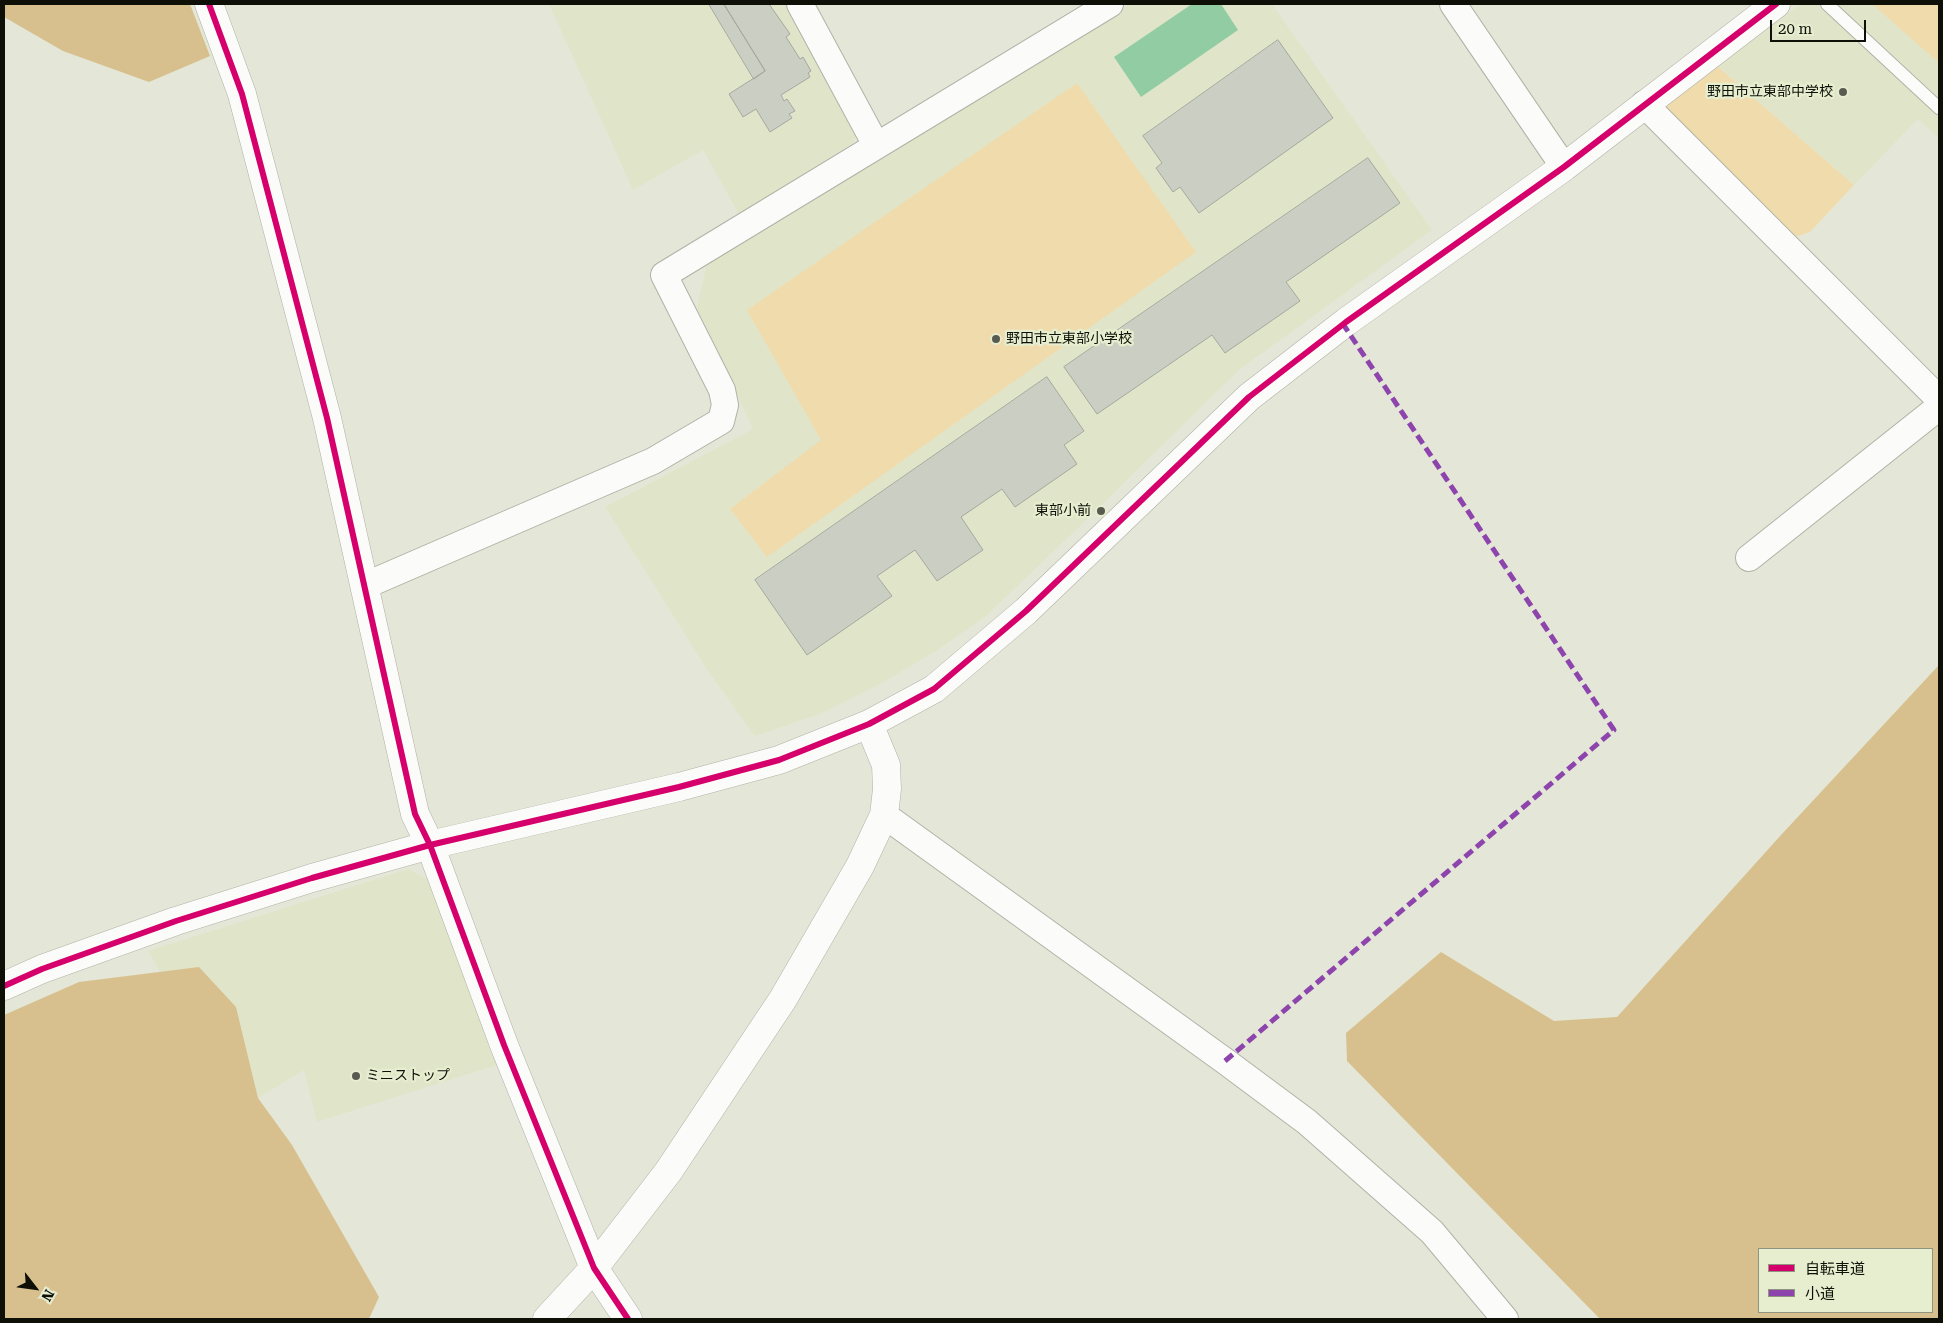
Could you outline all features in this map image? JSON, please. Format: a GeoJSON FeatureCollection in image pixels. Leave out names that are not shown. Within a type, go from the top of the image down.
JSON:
{"type":"FeatureCollection","features":[{"type":"Feature","properties":{"kind":"street"},"geometry":{"type":"LineString","coordinates":[[209,4],[247,113],[327,418],[416,814],[430,845],[504,1045],[594,1268],[628,1319]]}},
{"type":"Feature","properties":{"kind":"street"},"geometry":{"type":"LineString","coordinates":[[800,4],[876,145]]}},
{"type":"Feature","properties":{"kind":"street"},"geometry":{"type":"LineString","coordinates":[[364,586],[653,461],[721,421],[725,405],[722,390],[664,275],[1110,4]]}},
{"type":"Feature","properties":{"kind":"street"},"geometry":{"type":"LineString","coordinates":[[1453,4],[1564,167]]}},
{"type":"Feature","properties":{"kind":"street"},"geometry":{"type":"LineString","coordinates":[[4,986],[42,969],[176,921],[312,878],[430,845],[679,787],[779,760],[869,724],[934,689],[1026,611],[1249,397],[1346,322],[1564,167],[1776,4]]}},
{"type":"Feature","properties":{"kind":"street"},"geometry":{"type":"LineString","coordinates":[[1644,104],[1939,399]]}},
{"type":"Feature","properties":{"kind":"street"},"geometry":{"type":"LineString","coordinates":[[1749,558],[1939,407]]}},
{"type":"Feature","properties":{"kind":"street"},"geometry":{"type":"LineString","coordinates":[[547,1319],[594,1268],[668,1172],[783,999],[860,866],[884,815],[886,789],[886,765],[869,724]]}},
{"type":"Feature","properties":{"kind":"street"},"geometry":{"type":"LineString","coordinates":[[884,815],[1225,1060],[1307,1122],[1432,1232],[1505,1319]]}},
{"type":"Feature","properties":{"kind":"lane"},"geometry":{"type":"LineString","coordinates":[[1827,4],[1939,108]]}},
{"type":"Feature","properties":{"kind":"shaded area"},"geometry":{"type":"Polygon","coordinates":[[[4,4],[190,4],[210,56],[149,82],[63,51],[4,17],[4,4]]]}},
{"type":"Feature","properties":{"kind":"shaded area"},"geometry":{"type":"Polygon","coordinates":[[[549,4],[797,4],[860,129],[853,143],[739,214],[703,150],[633,190],[549,4]]]}},
{"type":"Feature","properties":{"kind":"shaded area","name":"野田市立東部小学校"},"geometry":{"type":"Polygon","coordinates":[[[1129,4],[1272,4],[1432,230],[1239,370],[985,617],[936,651],[882,683],[820,714],[755,736],[710,674],[605,507],[753,429],[697,308],[707,263],[865,164],[1129,4]]]}},
{"type":"Feature","properties":{"kind":"shaded area"},"geometry":{"type":"Polygon","coordinates":[[[1192,4],[1221,4],[1238,30],[1141,97],[1114,57],[1192,4]]]}},
{"type":"Feature","properties":{"kind":"shaded area","name":"野田市立東部中学校"},"geometry":{"type":"Polygon","coordinates":[[[1800,4],[1939,4],[1939,139],[1918,119],[1854,185],[1717,66],[1800,4]]]}},
{"type":"Feature","properties":{"kind":"shaded area"},"geometry":{"type":"Polygon","coordinates":[[[1872,4],[1939,4],[1939,63],[1872,4]]]}},
{"type":"Feature","properties":{"kind":"shaded area"},"geometry":{"type":"Polygon","coordinates":[[[1717,66],[1854,185],[1810,232],[1799,236],[1782,234],[1663,108],[1717,66]]]}},
{"type":"Feature","properties":{"kind":"shaded area"},"geometry":{"type":"Polygon","coordinates":[[[1077,83],[1196,252],[767,557],[730,509],[821,440],[747,310],[1077,83]]]}},
{"type":"Feature","properties":{"kind":"shaded area"},"geometry":{"type":"Polygon","coordinates":[[[1939,665],[1939,1319],[1600,1319],[1347,1061],[1346,1033],[1441,952],[1554,1021],[1617,1017],[1781,835],[1939,665]]]}},
{"type":"Feature","properties":{"kind":"shaded area"},"geometry":{"type":"Polygon","coordinates":[[[408,869],[431,881],[497,1065],[317,1122],[304,1070],[239,1110],[148,951],[408,869]]]}},
{"type":"Feature","properties":{"kind":"shaded area"},"geometry":{"type":"Polygon","coordinates":[[[199,967],[236,1007],[258,1098],[292,1145],[379,1297],[369,1319],[4,1319],[4,1015],[79,982],[199,967]]]}},
{"type":"Feature","properties":{"kind":"building"},"geometry":{"type":"Polygon","coordinates":[[[709,4],[724,4],[765,71],[754,79],[709,4]]]}},
{"type":"Feature","properties":{"kind":"building"},"geometry":{"type":"Polygon","coordinates":[[[724,4],[769,4],[790,34],[786,37],[800,59],[803,57],[811,71],[808,73],[810,77],[781,95],[784,101],[787,99],[795,111],[789,114],[792,118],[770,132],[756,109],[743,117],[729,94],[765,71],[724,4]]]}},
{"type":"Feature","properties":{"kind":"building"},"geometry":{"type":"Polygon","coordinates":[[[1278,40],[1333,118],[1199,213],[1180,187],[1173,192],[1156,168],[1162,163],[1143,136],[1278,40]]]}},
{"type":"Feature","properties":{"kind":"building"},"geometry":{"type":"Polygon","coordinates":[[[1368,158],[1400,203],[1286,282],[1300,301],[1225,353],[1212,335],[1097,414],[1064,367],[1368,158]]]}},
{"type":"Feature","properties":{"kind":"building"},"geometry":{"type":"Polygon","coordinates":[[[1047,377],[1084,431],[1064,445],[1077,464],[1015,507],[1002,489],[961,517],[983,550],[937,581],[915,550],[877,576],[892,596],[807,655],[755,580],[1047,377]]]}},
{"type":"Feature","properties":{"kind":"marked path"},"geometry":{"type":"LineString","coordinates":[[1225,1061],[1614,730],[1343,324]]}},
{"type":"Feature","properties":{"kind":"cycle path"},"geometry":{"type":"LineString","coordinates":[[209,4],[242,94],[327,418],[415,814],[430,845],[504,1045],[594,1268],[628,1319]]}},
{"type":"Feature","properties":{"kind":"cycle path"},"geometry":{"type":"LineString","coordinates":[[4,986],[42,969],[176,921],[312,878],[430,845],[679,787],[779,760],[869,724],[934,689],[1026,611],[1249,397],[1346,322],[1564,167],[1776,4]]}},
{"type":"Feature","properties":{"kind":"place","name":"野田市立東部中学校"},"geometry":{"type":"Point","coordinates":[1843,92]}},
{"type":"Feature","properties":{"kind":"place","name":"野田市立東部小学校"},"geometry":{"type":"Point","coordinates":[996,339]}},
{"type":"Feature","properties":{"kind":"place","name":"東部小前"},"geometry":{"type":"Point","coordinates":[1101,511]}},
{"type":"Feature","properties":{"kind":"place","name":"ミニストップ"},"geometry":{"type":"Point","coordinates":[356,1076]}}]}
